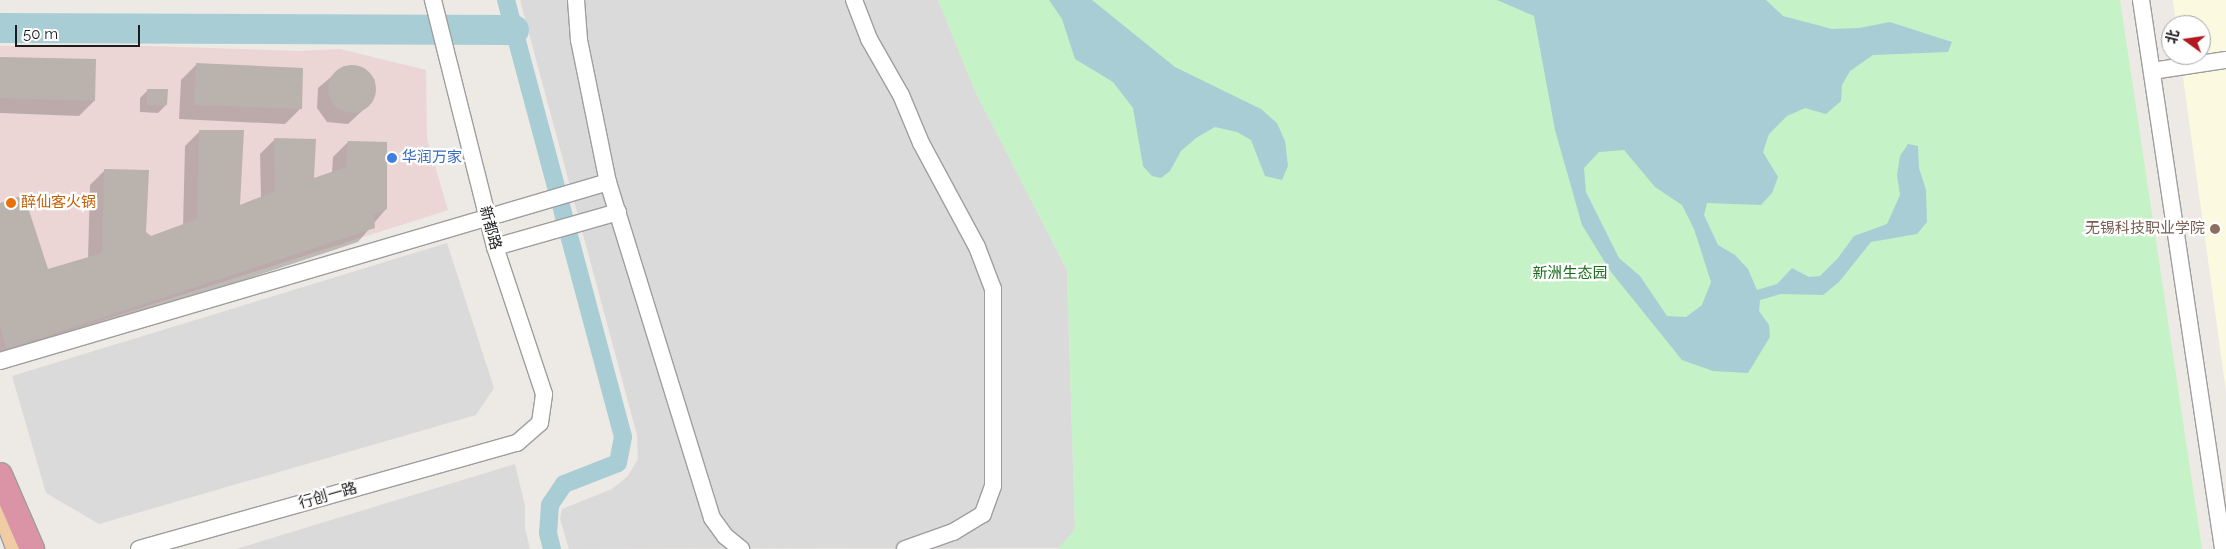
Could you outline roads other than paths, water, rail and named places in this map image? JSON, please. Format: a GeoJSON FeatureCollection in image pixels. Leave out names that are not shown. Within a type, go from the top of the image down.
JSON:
{"type":"FeatureCollection","features":[{"type":"Feature","properties":{"kind":"highway"},"geometry":{"type":"LineString","coordinates":[[0,475],[32,549]]}},
{"type":"Feature","properties":{"kind":"main road"},"geometry":{"type":"LineString","coordinates":[[0,505],[17,549]]}},
{"type":"Feature","properties":{"kind":"street","name":"新都路"},"geometry":{"type":"LineString","coordinates":[[434,0],[486,217],[544,394],[540,423],[517,443]]}},
{"type":"Feature","properties":{"kind":"street"},"geometry":{"type":"LineString","coordinates":[[576,0],[579,40],[601,184],[618,212],[712,518],[725,536],[741,549]]}},
{"type":"Feature","properties":{"kind":"street"},"geometry":{"type":"LineString","coordinates":[[854,0],[869,40],[901,95],[921,142],[977,247],[993,289],[995,340],[991,378],[993,486],[990,496],[983,514],[952,532],[905,549]]}},
{"type":"Feature","properties":{"kind":"street"},"geometry":{"type":"LineString","coordinates":[[2141,0],[2223,549]]}},
{"type":"Feature","properties":{"kind":"street"},"geometry":{"type":"LineString","coordinates":[[2152,71],[2226,60]]}},
{"type":"Feature","properties":{"kind":"street"},"geometry":{"type":"LineString","coordinates":[[0,361],[601,184]]}},
{"type":"Feature","properties":{"kind":"street"},"geometry":{"type":"LineString","coordinates":[[495,247],[618,212]]}},
{"type":"Feature","properties":{"kind":"street","name":"行创一路"},"geometry":{"type":"LineString","coordinates":[[140,549],[517,443]]}},
{"type":"Feature","properties":{"kind":"water"},"geometry":{"type":"Polygon","coordinates":[[[1049,0],[1092,0],[1175,67],[1261,109],[1277,123],[1285,141],[1288,166],[1282,180],[1265,176],[1251,140],[1237,132],[1215,127],[1196,138],[1181,151],[1170,171],[1161,178],[1152,176],[1143,166],[1133,108],[1113,82],[1075,59],[1062,19],[1049,0]]]}},
{"type":"Feature","properties":{"kind":"water"},"geometry":{"type":"Polygon","coordinates":[[[1497,0],[1766,0],[1783,16],[1832,29],[1859,28],[1890,22],[1952,42],[1948,52],[1873,55],[1850,71],[1842,85],[1841,101],[1826,114],[1805,108],[1787,116],[1769,134],[1763,152],[1778,177],[1772,193],[1761,205],[1707,203],[1704,215],[1718,245],[1735,255],[1748,269],[1757,290],[1777,284],[1792,268],[1809,277],[1820,276],[1838,258],[1854,236],[1887,224],[1900,195],[1897,175],[1900,156],[1908,144],[1918,146],[1919,168],[1926,190],[1927,222],[1917,234],[1871,242],[1839,282],[1823,295],[1781,294],[1760,300],[1759,311],[1769,325],[1770,337],[1748,373],[1713,371],[1682,360],[1611,272],[1582,225],[1555,130],[1534,16],[1497,0]],[[1624,150],[1599,152],[1584,168],[1586,192],[1619,258],[1640,276],[1667,316],[1686,317],[1702,305],[1711,282],[1694,229],[1682,205],[1655,187],[1624,150]]]}},
{"type":"Feature","properties":{"kind":"waterway"},"geometry":{"type":"LineString","coordinates":[[506,0],[623,437],[618,463],[564,484],[550,505],[548,533],[552,549]]}},
{"type":"Feature","properties":{"kind":"waterway"},"geometry":{"type":"LineString","coordinates":[[0,28],[514,30]]}},
{"type":"Feature","properties":{"kind":"place","name":"华润万家"},"geometry":{"type":"Point","coordinates":[392,158]}},
{"type":"Feature","properties":{"kind":"place","name":"醉仙客火锅"},"geometry":{"type":"Point","coordinates":[11,203]}},
{"type":"Feature","properties":{"kind":"place","name":"无锡科技职业学院"},"geometry":{"type":"Point","coordinates":[2215,229]}},
{"type":"Feature","properties":{"kind":"park label","name":"新洲生态园"},"geometry":{"type":"Point","coordinates":[1570,274]}}]}
